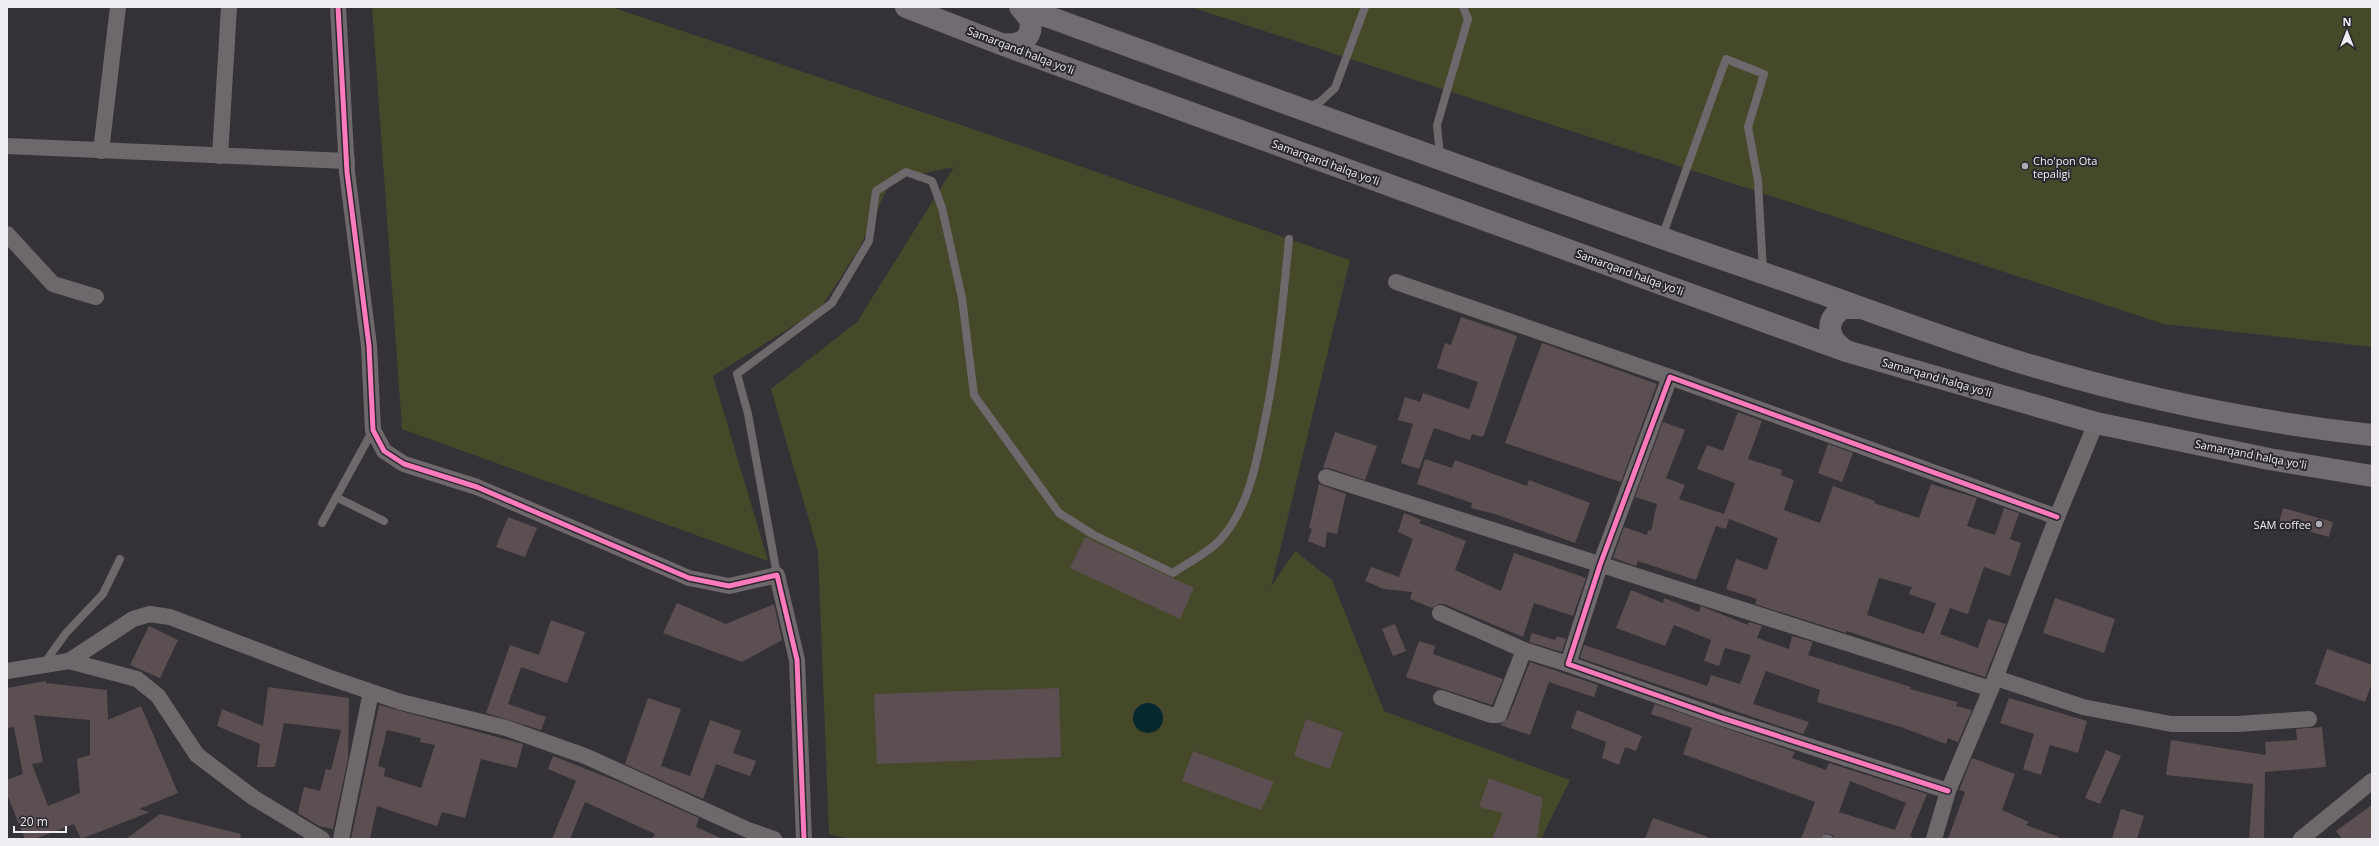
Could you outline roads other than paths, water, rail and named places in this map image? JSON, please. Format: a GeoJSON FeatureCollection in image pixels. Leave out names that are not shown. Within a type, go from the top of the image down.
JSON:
{"type":"FeatureCollection","features":[{"type":"Feature","properties":{"kind":"highway","name":"Samarqand halqa yoʻli"},"geometry":{"type":"LineString","coordinates":[[906,7],[1001,44],[1846,351],[2096,423],[2269,459],[2372,476]]}},
{"type":"Feature","properties":{"kind":"highway"},"geometry":{"type":"LineString","coordinates":[[1001,44],[1019,44],[1026,40],[1030,33],[1030,18],[1020,7]]}},
{"type":"Feature","properties":{"kind":"highway"},"geometry":{"type":"LineString","coordinates":[[1020,7],[1662,239],[2015,360],[2090,382],[2310,428],[2372,435]]}},
{"type":"Feature","properties":{"kind":"highway"},"geometry":{"type":"LineString","coordinates":[[1846,351],[1837,345],[1832,338],[1829,328],[1830,320],[1843,308],[1864,309]]}},
{"type":"Feature","properties":{"kind":"street"},"geometry":{"type":"LineString","coordinates":[[101,151],[118,7]]}},
{"type":"Feature","properties":{"kind":"street"},"geometry":{"type":"LineString","coordinates":[[220,156],[229,7]]}},
{"type":"Feature","properties":{"kind":"street"},"geometry":{"type":"LineString","coordinates":[[338,7],[347,161],[369,346],[373,430],[384,451],[404,464],[477,487],[689,578],[729,586],[777,575],[797,660],[804,839]]}},
{"type":"Feature","properties":{"kind":"street"},"geometry":{"type":"LineString","coordinates":[[7,146],[347,161]]}},
{"type":"Feature","properties":{"kind":"street"},"geometry":{"type":"LineString","coordinates":[[7,234],[53,284],[96,298]]}},
{"type":"Feature","properties":{"kind":"street"},"geometry":{"type":"LineString","coordinates":[[1396,282],[1670,377],[2057,516]]}},
{"type":"Feature","properties":{"kind":"street"},"geometry":{"type":"LineString","coordinates":[[1568,664],[1600,565],[1670,377]]}},
{"type":"Feature","properties":{"kind":"street"},"geometry":{"type":"LineString","coordinates":[[1934,839],[1948,791],[1993,684],[2057,516],[2096,423]]}},
{"type":"Feature","properties":{"kind":"street"},"geometry":{"type":"LineString","coordinates":[[1326,477],[1600,565],[1993,684],[2082,707],[2171,724],[2237,724],[2309,719]]}},
{"type":"Feature","properties":{"kind":"street"},"geometry":{"type":"LineString","coordinates":[[1440,613],[1524,650],[1722,718],[1948,791]]}},
{"type":"Feature","properties":{"kind":"street"},"geometry":{"type":"LineString","coordinates":[[7,671],[69,661],[133,619],[150,614],[170,617],[371,692],[401,702],[506,728],[585,756],[741,827],[774,839]]}},
{"type":"Feature","properties":{"kind":"street"},"geometry":{"type":"LineString","coordinates":[[1441,698],[1491,715],[1499,715],[1524,650]]}},
{"type":"Feature","properties":{"kind":"street"},"geometry":{"type":"LineString","coordinates":[[69,661],[137,679],[158,696],[197,755],[254,798],[322,839]]}},
{"type":"Feature","properties":{"kind":"street"},"geometry":{"type":"LineString","coordinates":[[341,839],[371,692]]}},
{"type":"Feature","properties":{"kind":"street"},"geometry":{"type":"LineString","coordinates":[[2301,839],[2372,781]]}},
{"type":"Feature","properties":{"kind":"lane"},"geometry":{"type":"LineString","coordinates":[[1302,109],[1320,102],[1334,88],[1365,7]]}},
{"type":"Feature","properties":{"kind":"lane"},"geometry":{"type":"LineString","coordinates":[[1440,159],[1437,125],[1468,19],[1463,7]]}},
{"type":"Feature","properties":{"kind":"lane"},"geometry":{"type":"LineString","coordinates":[[1662,239],[1726,59],[1764,74],[1748,126],[1758,181],[1763,273]]}},
{"type":"Feature","properties":{"kind":"lane"},"geometry":{"type":"LineString","coordinates":[[777,575],[748,414],[738,374],[832,303],[869,241],[876,191],[906,172],[932,181],[942,208],[962,298],[974,395],[1059,513],[1094,535],[1172,573],[1220,540],[1242,508],[1257,460],[1273,386],[1281,325],[1289,239]]}},
{"type":"Feature","properties":{"kind":"lane"},"geometry":{"type":"LineString","coordinates":[[322,523],[373,430]]}},
{"type":"Feature","properties":{"kind":"lane"},"geometry":{"type":"LineString","coordinates":[[336,497],[384,521]]}},
{"type":"Feature","properties":{"kind":"lane"},"geometry":{"type":"LineString","coordinates":[[42,666],[66,633],[103,594],[120,559]]}},
{"type":"Feature","properties":{"kind":"water"},"geometry":{"type":"Polygon","coordinates":[[[1148,703],[1159,707],[1163,718],[1159,729],[1148,733],[1137,729],[1133,718],[1137,707],[1148,703]]]}},
{"type":"Feature","properties":{"kind":"place","name":"Cho'pon Ota tepaligi"},"geometry":{"type":"Point","coordinates":[2025,166]}},
{"type":"Feature","properties":{"kind":"place","name":"SAM coffee"},"geometry":{"type":"Point","coordinates":[2319,524]}}]}
